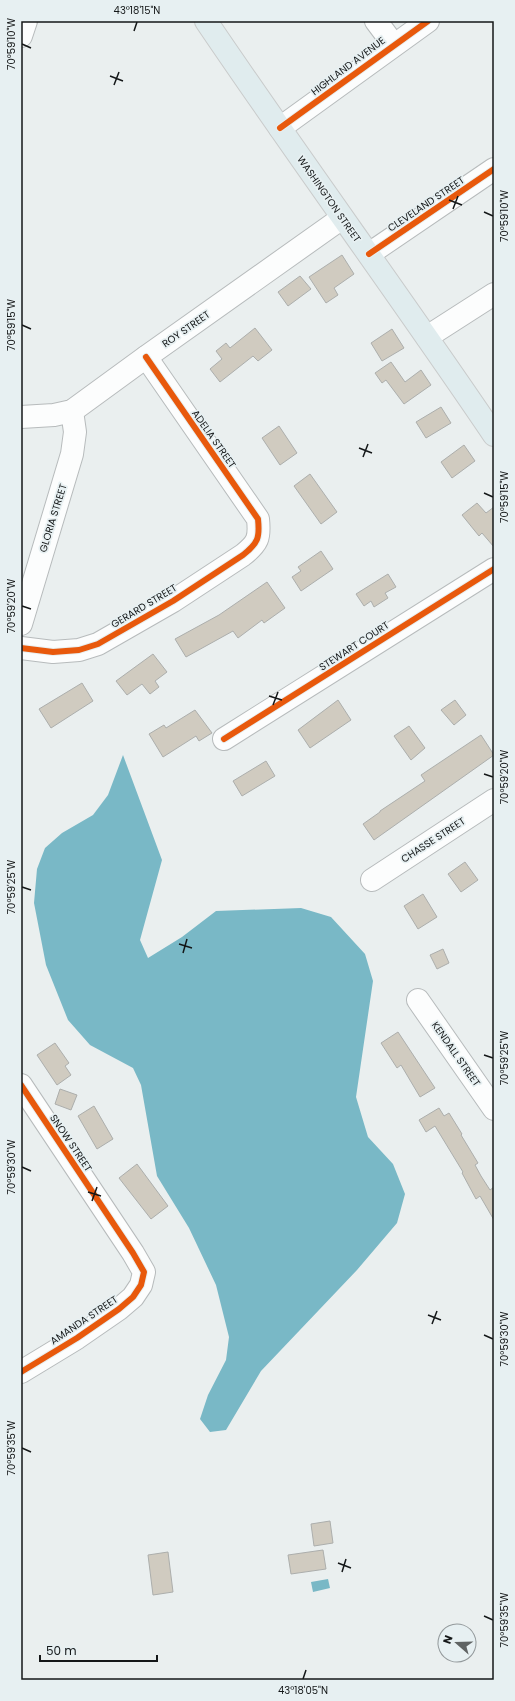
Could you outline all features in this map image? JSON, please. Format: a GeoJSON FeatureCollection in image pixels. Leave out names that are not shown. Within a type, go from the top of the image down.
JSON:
{"type":"FeatureCollection","features":[{"type":"Feature","properties":{"kind":"main road","name":"WASHINGTON STREET"},"geometry":{"type":"LineString","coordinates":[[206,21],[494,435]]}},
{"type":"Feature","properties":{"kind":"street"},"geometry":{"type":"LineString","coordinates":[[21,36],[26,21]]}},
{"type":"Feature","properties":{"kind":"street"},"geometry":{"type":"LineString","coordinates":[[376,21],[394,45]]}},
{"type":"Feature","properties":{"kind":"street","name":"HIGHLAND AVENUE"},"geometry":{"type":"LineString","coordinates":[[280,128],[428,21]]}},
{"type":"Feature","properties":{"kind":"street","name":"CLEVELAND STREET"},"geometry":{"type":"LineString","coordinates":[[369,254],[494,169]]}},
{"type":"Feature","properties":{"kind":"street","name":"ROY STREET"},"geometry":{"type":"LineString","coordinates":[[21,417],[54,416],[72,411],[342,218]]}},
{"type":"Feature","properties":{"kind":"street"},"geometry":{"type":"LineString","coordinates":[[427,337],[494,294]]}},
{"type":"Feature","properties":{"kind":"street","name":"ADELIA STREET"},"geometry":{"type":"LineString","coordinates":[[146,357],[258,520],[260,534]]}},
{"type":"Feature","properties":{"kind":"street","name":"GLORIA STREET"},"geometry":{"type":"LineString","coordinates":[[21,624],[72,454],[75,432],[72,411]]}},
{"type":"Feature","properties":{"kind":"street","name":"GERARD STREET"},"geometry":{"type":"LineString","coordinates":[[21,648],[53,652],[79,650],[98,644],[173,601],[243,555],[251,548],[260,534]]}},
{"type":"Feature","properties":{"kind":"street","name":"STEWART COURT"},"geometry":{"type":"LineString","coordinates":[[224,739],[494,569]]}},
{"type":"Feature","properties":{"kind":"street","name":"CHASSE STREET"},"geometry":{"type":"LineString","coordinates":[[372,880],[494,800]]}},
{"type":"Feature","properties":{"kind":"street","name":"KENDALL STREET"},"geometry":{"type":"LineString","coordinates":[[418,1000],[494,1108]]}},
{"type":"Feature","properties":{"kind":"street","name":"SNOW STREET"},"geometry":{"type":"LineString","coordinates":[[21,1085],[133,1253],[144,1272]]}},
{"type":"Feature","properties":{"kind":"street","name":"AMANDA STREET"},"geometry":{"type":"LineString","coordinates":[[21,1372],[77,1338],[119,1309],[133,1297],[141,1285],[144,1272]]}},
{"type":"Feature","properties":{"kind":"water"},"geometry":{"type":"Polygon","coordinates":[[[123,755],[162,860],[140,940],[148,958],[182,937],[216,911],[301,908],[331,917],[365,954],[373,981],[356,1097],[368,1137],[393,1164],[405,1194],[397,1223],[357,1270],[261,1371],[226,1430],[210,1432],[200,1419],[208,1395],[226,1360],[229,1337],[216,1285],[189,1228],[157,1176],[141,1085],[133,1068],[90,1045],[68,1020],[46,965],[34,903],[37,869],[45,848],[62,833],[93,815],[108,795],[123,755]]]}},
{"type":"Feature","properties":{"kind":"water"},"geometry":{"type":"Polygon","coordinates":[[[328,1579],[330,1588],[313,1592],[311,1582],[328,1579]]]}},
{"type":"Feature","properties":{"kind":"building"},"geometry":{"type":"Polygon","coordinates":[[[342,255],[354,274],[334,288],[338,295],[326,303],[309,277],[342,255]]]}},
{"type":"Feature","properties":{"kind":"building"},"geometry":{"type":"Polygon","coordinates":[[[300,276],[311,289],[288,306],[278,292],[300,276]]]}},
{"type":"Feature","properties":{"kind":"building"},"geometry":{"type":"Polygon","coordinates":[[[255,328],[272,350],[258,361],[253,356],[220,382],[210,369],[222,359],[216,351],[226,343],[230,348],[255,328]]]}},
{"type":"Feature","properties":{"kind":"building"},"geometry":{"type":"Polygon","coordinates":[[[392,329],[404,348],[382,361],[371,343],[392,329]]]}},
{"type":"Feature","properties":{"kind":"building"},"geometry":{"type":"Polygon","coordinates":[[[391,362],[405,382],[421,370],[431,385],[404,404],[386,380],[382,383],[375,373],[391,362]]]}},
{"type":"Feature","properties":{"kind":"building"},"geometry":{"type":"Polygon","coordinates":[[[441,407],[451,423],[426,438],[416,422],[441,407]]]}},
{"type":"Feature","properties":{"kind":"building"},"geometry":{"type":"Polygon","coordinates":[[[279,426],[297,453],[280,465],[262,438],[279,426]]]}},
{"type":"Feature","properties":{"kind":"building"},"geometry":{"type":"Polygon","coordinates":[[[464,445],[475,461],[452,478],[441,462],[464,445]]]}},
{"type":"Feature","properties":{"kind":"building"},"geometry":{"type":"Polygon","coordinates":[[[310,474],[337,512],[321,524],[294,486],[310,474]]]}},
{"type":"Feature","properties":{"kind":"building"},"geometry":{"type":"Polygon","coordinates":[[[477,503],[486,513],[494,507],[494,547],[482,533],[479,536],[462,515],[477,503]]]}},
{"type":"Feature","properties":{"kind":"building"},"geometry":{"type":"Polygon","coordinates":[[[321,551],[333,569],[301,591],[292,577],[301,571],[298,567],[321,551]]]}},
{"type":"Feature","properties":{"kind":"building"},"geometry":{"type":"Polygon","coordinates":[[[388,574],[396,587],[385,593],[388,598],[374,607],[371,601],[364,606],[356,594],[388,574]]]}},
{"type":"Feature","properties":{"kind":"building"},"geometry":{"type":"Polygon","coordinates":[[[267,582],[285,608],[264,623],[262,620],[238,638],[233,631],[186,657],[175,639],[219,615],[267,582]]]}},
{"type":"Feature","properties":{"kind":"building"},"geometry":{"type":"Polygon","coordinates":[[[153,654],[167,672],[155,681],[159,687],[150,694],[142,684],[127,695],[116,681],[153,654]]]}},
{"type":"Feature","properties":{"kind":"building"},"geometry":{"type":"Polygon","coordinates":[[[82,683],[93,701],[51,728],[39,709],[82,683]]]}},
{"type":"Feature","properties":{"kind":"building"},"geometry":{"type":"Polygon","coordinates":[[[338,700],[351,720],[310,748],[298,730],[338,700]]]}},
{"type":"Feature","properties":{"kind":"building"},"geometry":{"type":"Polygon","coordinates":[[[455,700],[466,715],[454,725],[441,710],[455,700]]]}},
{"type":"Feature","properties":{"kind":"building"},"geometry":{"type":"Polygon","coordinates":[[[195,710],[212,733],[199,741],[196,736],[163,757],[149,734],[164,725],[166,728],[195,710]]]}},
{"type":"Feature","properties":{"kind":"building"},"geometry":{"type":"Polygon","coordinates":[[[409,726],[425,748],[411,760],[394,736],[409,726]]]}},
{"type":"Feature","properties":{"kind":"building"},"geometry":{"type":"Polygon","coordinates":[[[481,735],[494,755],[374,840],[363,824],[425,781],[421,775],[481,735]]]}},
{"type":"Feature","properties":{"kind":"building"},"geometry":{"type":"Polygon","coordinates":[[[266,761],[275,776],[242,796],[233,781],[266,761]]]}},
{"type":"Feature","properties":{"kind":"building"},"geometry":{"type":"Polygon","coordinates":[[[465,862],[478,880],[461,892],[448,874],[465,862]]]}},
{"type":"Feature","properties":{"kind":"building"},"geometry":{"type":"Polygon","coordinates":[[[423,894],[437,917],[418,929],[404,906],[423,894]]]}},
{"type":"Feature","properties":{"kind":"building"},"geometry":{"type":"Polygon","coordinates":[[[443,949],[449,963],[437,969],[430,955],[443,949]]]}},
{"type":"Feature","properties":{"kind":"building"},"geometry":{"type":"Polygon","coordinates":[[[398,1032],[435,1088],[420,1097],[401,1065],[397,1068],[381,1043],[398,1032]]]}},
{"type":"Feature","properties":{"kind":"building"},"geometry":{"type":"Polygon","coordinates":[[[55,1043],[69,1063],[65,1066],[71,1075],[57,1085],[37,1055],[55,1043]]]}},
{"type":"Feature","properties":{"kind":"building"},"geometry":{"type":"Polygon","coordinates":[[[60,1089],[77,1095],[71,1110],[55,1104],[60,1089]]]}},
{"type":"Feature","properties":{"kind":"building"},"geometry":{"type":"Polygon","coordinates":[[[94,1106],[113,1139],[97,1149],[78,1116],[94,1106]]]}},
{"type":"Feature","properties":{"kind":"building"},"geometry":{"type":"Polygon","coordinates":[[[439,1108],[444,1116],[449,1113],[478,1163],[475,1165],[481,1176],[490,1190],[494,1187],[494,1220],[480,1196],[476,1199],[462,1173],[463,1172],[435,1126],[426,1132],[419,1120],[439,1108]]]}},
{"type":"Feature","properties":{"kind":"building"},"geometry":{"type":"Polygon","coordinates":[[[137,1164],[168,1206],[151,1219],[119,1178],[137,1164]]]}},
{"type":"Feature","properties":{"kind":"building"},"geometry":{"type":"Polygon","coordinates":[[[330,1521],[333,1543],[314,1546],[311,1524],[330,1521]]]}},
{"type":"Feature","properties":{"kind":"building"},"geometry":{"type":"Polygon","coordinates":[[[323,1550],[326,1569],[291,1574],[288,1555],[323,1550]]]}},
{"type":"Feature","properties":{"kind":"building"},"geometry":{"type":"Polygon","coordinates":[[[168,1552],[173,1592],[153,1595],[148,1555],[168,1552]]]}},
{"type":"Feature","properties":{"kind":"cycle path"},"geometry":{"type":"LineString","coordinates":[[280,128],[428,21]]}},
{"type":"Feature","properties":{"kind":"cycle path"},"geometry":{"type":"LineString","coordinates":[[369,254],[494,169]]}},
{"type":"Feature","properties":{"kind":"cycle path"},"geometry":{"type":"LineString","coordinates":[[21,648],[53,652],[79,650],[98,644],[173,601],[243,555],[257,540],[259,531],[258,519],[146,357]]}},
{"type":"Feature","properties":{"kind":"cycle path"},"geometry":{"type":"LineString","coordinates":[[224,739],[494,569]]}},
{"type":"Feature","properties":{"kind":"cycle path"},"geometry":{"type":"LineString","coordinates":[[21,1085],[133,1253],[144,1272],[141,1285],[133,1297],[119,1309],[77,1338],[21,1372]]}}]}
